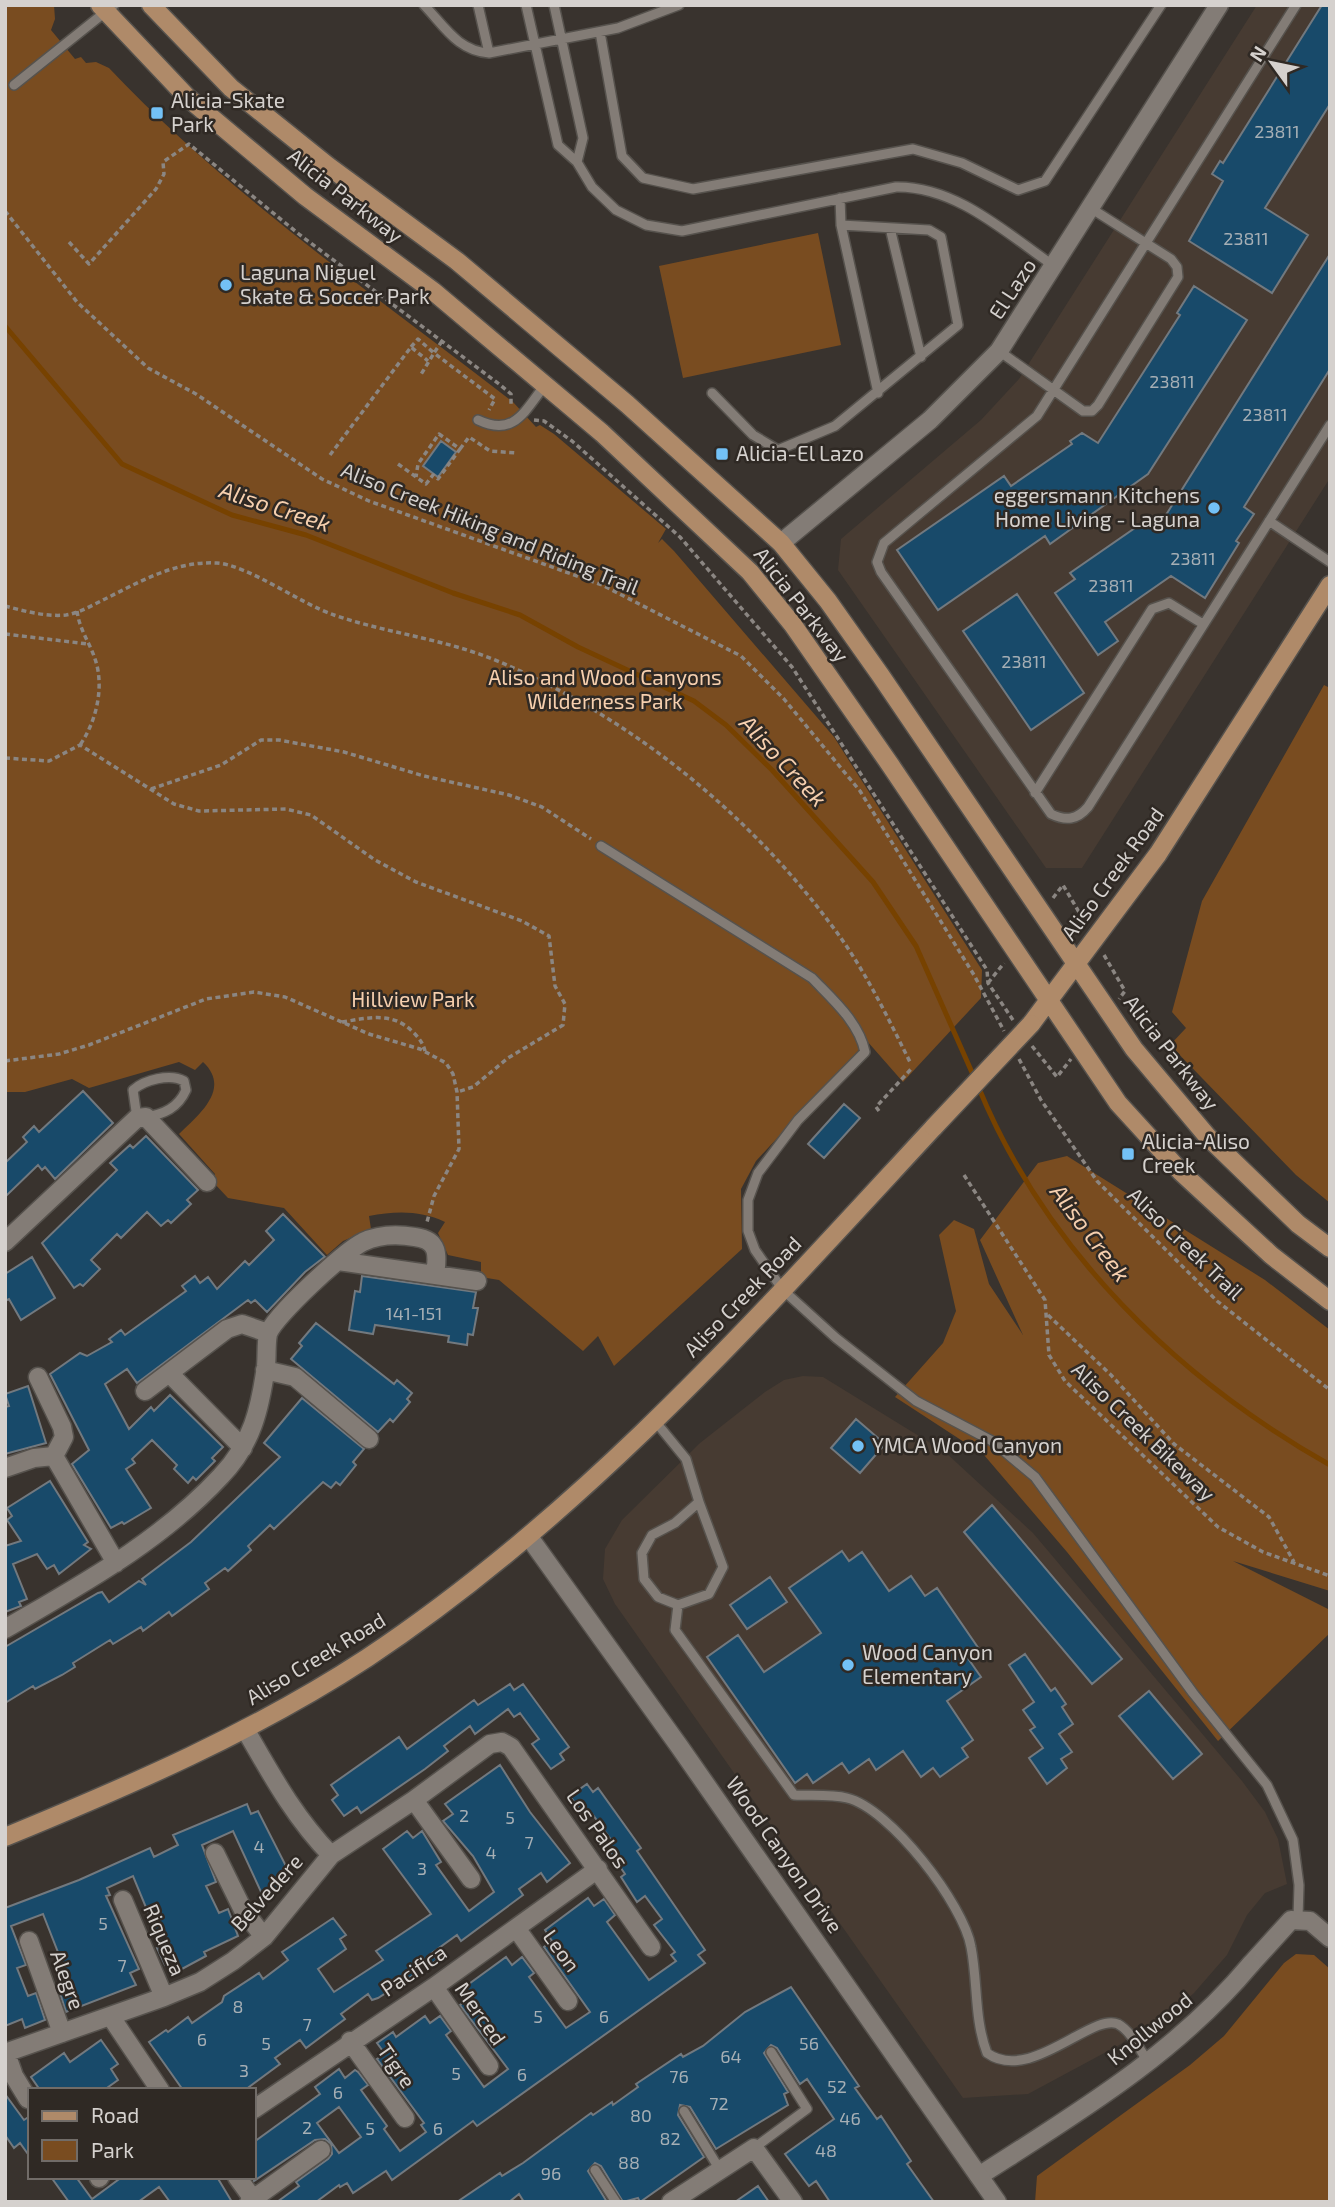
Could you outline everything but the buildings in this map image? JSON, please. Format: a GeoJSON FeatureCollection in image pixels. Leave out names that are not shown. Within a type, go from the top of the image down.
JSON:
{"type":"FeatureCollection","features":[{"type":"Feature","properties":{"kind":"main road","name":"Alicia Parkway"},"geometry":{"type":"LineString","coordinates":[[151,5],[232,88],[328,166],[457,261],[627,404],[781,543],[828,601],[881,676],[1135,1049],[1208,1136],[1298,1224],[1330,1248]]}},
{"type":"Feature","properties":{"kind":"main road","name":"Alicia Parkway"},"geometry":{"type":"LineString","coordinates":[[106,8],[187,97],[305,196],[433,291],[602,433],[759,582],[793,625],[891,766],[1048,1003],[1118,1103],[1181,1172],[1271,1255],[1330,1301]]}},
{"type":"Feature","properties":{"kind":"main road","name":"Aliso Creek Road"},"geometry":{"type":"LineString","coordinates":[[5,1837],[140,1781],[245,1728],[365,1659],[529,1537],[655,1421],[783,1290],[1027,1029],[1048,1003],[1158,854],[1330,585]]}},
{"type":"Feature","properties":{"kind":"street","name":"El Lazo"},"geometry":{"type":"LineString","coordinates":[[781,543],[930,420],[999,351],[1055,267],[1219,5]]}},
{"type":"Feature","properties":{"kind":"street"},"geometry":{"type":"LineString","coordinates":[[5,1241],[142,1117],[207,1182]]}},
{"type":"Feature","properties":{"kind":"street"},"geometry":{"type":"LineString","coordinates":[[5,1629],[116,1563],[174,1522],[223,1475],[243,1448],[260,1407],[268,1333],[290,1306],[338,1261],[362,1243],[397,1234],[424,1238],[432,1242],[438,1255],[435,1275]]}},
{"type":"Feature","properties":{"kind":"street"},"geometry":{"type":"LineString","coordinates":[[338,1261],[477,1281]]}},
{"type":"Feature","properties":{"kind":"street"},"geometry":{"type":"LineString","coordinates":[[145,1391],[227,1329],[242,1324],[268,1333]]}},
{"type":"Feature","properties":{"kind":"street"},"geometry":{"type":"LineString","coordinates":[[265,1370],[295,1377],[369,1438]]}},
{"type":"Feature","properties":{"kind":"street"},"geometry":{"type":"LineString","coordinates":[[169,1373],[243,1448]]}},
{"type":"Feature","properties":{"kind":"street"},"geometry":{"type":"LineString","coordinates":[[38,1377],[62,1427],[64,1437],[54,1456]]}},
{"type":"Feature","properties":{"kind":"street"},"geometry":{"type":"LineString","coordinates":[[54,1456],[116,1563]]}},
{"type":"Feature","properties":{"kind":"street"},"geometry":{"type":"LineString","coordinates":[[5,1468],[34,1458],[54,1456]]}},
{"type":"Feature","properties":{"kind":"street","name":"Wood Canyon Drive"},"geometry":{"type":"LineString","coordinates":[[529,1537],[680,1746],[997,2202]]}},
{"type":"Feature","properties":{"kind":"street"},"geometry":{"type":"LineString","coordinates":[[245,1728],[292,1810],[331,1855]]}},
{"type":"Feature","properties":{"kind":"street","name":"Belvedere"},"geometry":{"type":"LineString","coordinates":[[6,2053],[111,2017],[200,1982],[264,1937],[331,1855],[414,1800],[490,1744],[502,1742]]}},
{"type":"Feature","properties":{"kind":"street","name":"Los Palos"},"geometry":{"type":"LineString","coordinates":[[502,1742],[511,1747],[651,1947]]}},
{"type":"Feature","properties":{"kind":"street"},"geometry":{"type":"LineString","coordinates":[[414,1800],[471,1879]]}},
{"type":"Feature","properties":{"kind":"street"},"geometry":{"type":"LineString","coordinates":[[215,1853],[243,1910],[264,1937]]}},
{"type":"Feature","properties":{"kind":"street","name":"Pacifica"},"geometry":{"type":"LineString","coordinates":[[256,2108],[350,2040],[434,1987],[598,1869]]}},
{"type":"Feature","properties":{"kind":"street","name":"Riqueza"},"geometry":{"type":"LineString","coordinates":[[123,1900],[164,1997]]}},
{"type":"Feature","properties":{"kind":"street"},"geometry":{"type":"LineString","coordinates":[[1298,1918],[1310,1921],[1330,1938]]}},
{"type":"Feature","properties":{"kind":"street","name":"Knollwood"},"geometry":{"type":"LineString","coordinates":[[979,2176],[1149,2064],[1188,2032],[1281,1928],[1298,1918]]}},
{"type":"Feature","properties":{"kind":"street","name":"Leon"},"geometry":{"type":"LineString","coordinates":[[516,1928],[568,2001]]}},
{"type":"Feature","properties":{"kind":"street","name":"Alegre"},"geometry":{"type":"LineString","coordinates":[[29,1941],[62,2033]]}},
{"type":"Feature","properties":{"kind":"street","name":"Merced"},"geometry":{"type":"LineString","coordinates":[[434,1987],[489,2066]]}},
{"type":"Feature","properties":{"kind":"street"},"geometry":{"type":"LineString","coordinates":[[111,2017],[159,2088]]}},
{"type":"Feature","properties":{"kind":"street","name":"Tigre"},"geometry":{"type":"LineString","coordinates":[[350,2040],[405,2118]]}},
{"type":"Feature","properties":{"kind":"street"},"geometry":{"type":"LineString","coordinates":[[6,2053],[28,2099]]}},
{"type":"Feature","properties":{"kind":"street"},"geometry":{"type":"LineString","coordinates":[[671,2202],[754,2148],[793,2202]]}},
{"type":"Feature","properties":{"kind":"street"},"geometry":{"type":"LineString","coordinates":[[238,2179],[251,2200],[321,2150]]}},
{"type":"Feature","properties":{"kind":"lane"},"geometry":{"type":"LineString","coordinates":[[424,5],[472,52],[489,53],[600,32],[679,5]]}},
{"type":"Feature","properties":{"kind":"lane"},"geometry":{"type":"LineString","coordinates":[[432,5],[434,16]]}},
{"type":"Feature","properties":{"kind":"lane"},"geometry":{"type":"LineString","coordinates":[[478,5],[489,53]]}},
{"type":"Feature","properties":{"kind":"lane"},"geometry":{"type":"LineString","coordinates":[[526,5],[558,145],[577,162],[592,187],[616,210],[646,225],[682,231],[896,187],[917,186],[956,200],[1055,267]]}},
{"type":"Feature","properties":{"kind":"lane"},"geometry":{"type":"LineString","coordinates":[[554,5],[583,138],[577,162]]}},
{"type":"Feature","properties":{"kind":"lane"},"geometry":{"type":"LineString","coordinates":[[600,32],[622,156],[643,178],[693,190],[914,149],[962,163],[1018,190],[1045,181],[1161,5]]}},
{"type":"Feature","properties":{"kind":"lane"},"geometry":{"type":"LineString","coordinates":[[1296,5],[1037,416],[884,543],[877,562],[880,572],[1051,814],[1071,819],[1080,815],[1330,425]]}},
{"type":"Feature","properties":{"kind":"lane"},"geometry":{"type":"LineString","coordinates":[[14,85],[106,8]]}},
{"type":"Feature","properties":{"kind":"lane"},"geometry":{"type":"LineString","coordinates":[[839,198],[841,225],[878,393]]}},
{"type":"Feature","properties":{"kind":"lane"},"geometry":{"type":"LineString","coordinates":[[999,351],[1083,411],[1092,411],[1098,405],[1178,277],[1177,267],[1171,260],[1091,209]]}},
{"type":"Feature","properties":{"kind":"lane"},"geometry":{"type":"LineString","coordinates":[[712,393],[753,435],[778,450],[835,426],[958,325],[941,237],[929,230],[841,225]]}},
{"type":"Feature","properties":{"kind":"lane"},"geometry":{"type":"LineString","coordinates":[[890,228],[921,357]]}},
{"type":"Feature","properties":{"kind":"lane"},"geometry":{"type":"LineString","coordinates":[[478,420],[495,428],[506,426],[524,412],[545,386]]}},
{"type":"Feature","properties":{"kind":"lane"},"geometry":{"type":"LineString","coordinates":[[1269,521],[1330,562]]}},
{"type":"Feature","properties":{"kind":"lane"},"geometry":{"type":"LineString","coordinates":[[1035,793],[1152,609],[1169,603],[1203,624]]}},
{"type":"Feature","properties":{"kind":"lane"},"geometry":{"type":"LineString","coordinates":[[601,846],[812,978],[839,1006],[862,1039],[865,1052],[798,1120],[758,1172],[748,1200],[748,1231],[754,1248],[783,1290],[836,1338],[916,1401],[992,1441],[1035,1477],[1193,1693],[1267,1785],[1293,1840],[1299,1885],[1298,1918]]}},
{"type":"Feature","properties":{"kind":"lane"},"geometry":{"type":"LineString","coordinates":[[170,1077],[184,1081],[186,1090],[174,1106],[163,1114],[142,1117],[133,1090],[139,1084],[170,1077]]}},
{"type":"Feature","properties":{"kind":"lane"},"geometry":{"type":"LineString","coordinates":[[655,1421],[686,1459],[723,1567],[709,1594],[678,1605],[658,1597],[644,1579],[642,1553],[652,1535],[675,1523],[699,1502]]}},
{"type":"Feature","properties":{"kind":"lane"},"geometry":{"type":"LineString","coordinates":[[678,1605],[675,1630],[793,1796],[848,1798],[869,1808],[900,1831],[960,1915],[971,1945],[979,2034],[987,2053],[1004,2060],[1026,2059],[1060,2047],[1104,2022],[1116,2024],[1127,2031],[1149,2064]]}},
{"type":"Feature","properties":{"kind":"lane"},"geometry":{"type":"LineString","coordinates":[[754,2148],[807,2109],[771,2052]]}},
{"type":"Feature","properties":{"kind":"lane"},"geometry":{"type":"LineString","coordinates":[[684,2111],[720,2170]]}},
{"type":"Feature","properties":{"kind":"lane"},"geometry":{"type":"LineString","coordinates":[[594,2170],[616,2202]]}},
{"type":"Feature","properties":{"kind":"path"},"geometry":{"type":"LineString","coordinates":[[69,242],[89,264],[156,189],[164,174],[163,162],[189,144],[270,212],[511,394],[513,400],[509,410]]}},
{"type":"Feature","properties":{"kind":"path","name":"Aliso Creek Hiking and Riding Trail"},"geometry":{"type":"LineString","coordinates":[[5,211],[77,302],[148,368],[196,394],[322,479],[369,501],[602,586],[741,656],[784,699],[860,790],[974,975]]}},
{"type":"Feature","properties":{"kind":"path"},"geometry":{"type":"LineString","coordinates":[[330,455],[418,339],[495,399],[489,412],[494,415]]}},
{"type":"Feature","properties":{"kind":"path"},"geometry":{"type":"LineString","coordinates":[[420,376],[442,341]]}},
{"type":"Feature","properties":{"kind":"path"},"geometry":{"type":"LineString","coordinates":[[411,347],[428,361]]}},
{"type":"Feature","properties":{"kind":"path"},"geometry":{"type":"LineString","coordinates":[[524,412],[537,423],[544,421],[572,441],[680,537],[792,667],[986,970],[988,983],[1027,1029]]}},
{"type":"Feature","properties":{"kind":"path"},"geometry":{"type":"LineString","coordinates":[[416,477],[418,464],[439,434],[460,449]]}},
{"type":"Feature","properties":{"kind":"path"},"geometry":{"type":"LineString","coordinates":[[398,464],[426,484],[433,475],[438,479],[469,437],[490,451],[516,453]]}},
{"type":"Feature","properties":{"kind":"path"},"geometry":{"type":"LineString","coordinates":[[5,606],[33,613],[66,615],[157,573],[185,565],[219,563],[242,571],[333,615],[436,639],[544,683],[646,744],[745,826],[830,923],[868,981],[909,1062]]}},
{"type":"Feature","properties":{"kind":"path"},"geometry":{"type":"LineString","coordinates":[[5,758],[49,761],[80,746],[88,734],[98,694],[96,663],[80,632],[77,611]]}},
{"type":"Feature","properties":{"kind":"path"},"geometry":{"type":"LineString","coordinates":[[5,634],[88,644]]}},
{"type":"Feature","properties":{"kind":"path"},"geometry":{"type":"LineString","coordinates":[[151,789],[221,765],[261,740],[279,740],[344,752],[424,776],[509,795],[542,807],[601,846]]}},
{"type":"Feature","properties":{"kind":"path"},"geometry":{"type":"LineString","coordinates":[[80,746],[174,804],[199,811],[286,809],[311,815],[375,860],[416,882],[522,921],[549,936],[555,986],[565,1004],[563,1025],[550,1036],[530,1044],[472,1087],[457,1092]]}},
{"type":"Feature","properties":{"kind":"path"},"geometry":{"type":"LineString","coordinates":[[5,1062],[59,1054],[206,999],[254,992],[285,997],[341,1022],[425,1051],[446,1063],[453,1074],[457,1092],[459,1149],[434,1196],[424,1238]]}},
{"type":"Feature","properties":{"kind":"path"},"geometry":{"type":"LineString","coordinates":[[341,1022],[388,1017],[414,1033],[424,1044],[425,1051]]}},
{"type":"Feature","properties":{"kind":"path"},"geometry":{"type":"LineString","coordinates":[[879,1111],[876,1107],[912,1068]]}},
{"type":"Feature","properties":{"kind":"path","name":"Aliso Creek Trail"},"geometry":{"type":"LineString","coordinates":[[1041,1100],[1097,1181],[1217,1301],[1330,1390]]}},
{"type":"Feature","properties":{"kind":"path","name":"Aliso Creek Bikeway"},"geometry":{"type":"LineString","coordinates":[[964,1175],[1045,1300],[1049,1355],[1065,1381],[1218,1527],[1263,1552],[1330,1576]]}},
{"type":"Feature","properties":{"kind":"path"},"geometry":{"type":"LineString","coordinates":[[1048,1315],[1111,1375],[1174,1444],[1269,1517],[1295,1563]]}},
{"type":"Feature","properties":{"kind":"shaded area"},"geometry":{"type":"Polygon","coordinates":[[[1257,5],[1330,5],[1330,478],[1082,868],[1046,868],[838,570],[841,539],[981,420],[1019,379],[1257,5]]]}},
{"type":"Feature","properties":{"kind":"shaded area"},"geometry":{"type":"Polygon","coordinates":[[[803,1376],[823,1377],[945,1452],[1033,1533],[1242,1781],[1265,1812],[1278,1839],[1287,1884],[1265,1893],[1247,1915],[1227,1955],[1194,1993],[1155,2027],[1143,2026],[1121,2044],[1028,2094],[963,2098],[615,1604],[603,1579],[605,1549],[622,1520],[700,1443],[765,1392],[784,1380],[803,1376]]]}},
{"type":"Feature","properties":{"kind":"green space"},"geometry":{"type":"Polygon","coordinates":[[[5,5],[54,5],[55,19],[51,30],[75,59],[81,57],[86,63],[96,62],[109,68],[203,159],[253,201],[513,402],[536,427],[540,425],[554,434],[666,529],[658,543],[662,539],[674,551],[834,737],[982,970],[981,998],[903,1082],[867,1041],[756,1161],[741,1189],[742,1249],[614,1366],[598,1336],[583,1351],[499,1280],[481,1277],[481,1262],[448,1255],[438,1233],[445,1222],[436,1218],[407,1213],[369,1216],[371,1229],[343,1241],[327,1255],[284,1208],[228,1198],[213,1182],[215,1174],[179,1134],[203,1110],[213,1092],[211,1072],[203,1062],[195,1070],[179,1062],[89,1088],[72,1079],[25,1092],[5,1092],[5,5]]]}},
{"type":"Feature","properties":{"kind":"green space"},"geometry":{"type":"Polygon","coordinates":[[[818,233],[841,345],[683,378],[659,266],[818,233]]]}},
{"type":"Feature","properties":{"kind":"green space"},"geometry":{"type":"Polygon","coordinates":[[[1324,685],[1330,688],[1330,1203],[1296,1175],[1170,1045],[1186,1028],[1172,1012],[1202,901],[1324,685]]]}},
{"type":"Feature","properties":{"kind":"green space"},"geometry":{"type":"Polygon","coordinates":[[[1067,1156],[1265,1280],[1330,1330],[1330,1591],[1233,1561],[1330,1610],[1330,1633],[1218,1741],[1067,1552],[984,1455],[895,1397],[943,1343],[956,1311],[939,1235],[954,1220],[974,1229],[989,1284],[1023,1335],[980,1240],[1038,1163],[1067,1156]]]}},
{"type":"Feature","properties":{"kind":"green space"},"geometry":{"type":"Polygon","coordinates":[[[1296,1954],[1314,1955],[1330,1969],[1330,2202],[1035,2202],[1037,2176],[1190,2065],[1224,2036],[1284,1963],[1296,1954]]]}},
{"type":"Feature","properties":{"kind":"waterway","name":"Aliso Creek"},"geometry":{"type":"LineString","coordinates":[[5,326],[122,464],[232,515],[306,535],[453,593],[520,615],[578,647],[694,701],[726,725],[772,770],[873,882],[916,946],[974,1077]]}},
{"type":"Feature","properties":{"kind":"waterway","name":"Aliso Creek"},"geometry":{"type":"LineString","coordinates":[[978,1086],[1006,1146],[1040,1202],[1079,1255],[1122,1305],[1169,1351],[1220,1393],[1274,1431],[1330,1465]]}},
{"type":"Feature","properties":{"kind":"place","name":"Alicia-Skate Park"},"geometry":{"type":"Point","coordinates":[157,113]}},
{"type":"Feature","properties":{"kind":"place","name":"Laguna Niguel Skate & Soccer Park"},"geometry":{"type":"Point","coordinates":[226,285]}},
{"type":"Feature","properties":{"kind":"place","name":"Alicia-El Lazo"},"geometry":{"type":"Point","coordinates":[722,454]}},
{"type":"Feature","properties":{"kind":"place","name":"eggersmann Kitchens Home Living - Laguna"},"geometry":{"type":"Point","coordinates":[1214,508]}},
{"type":"Feature","properties":{"kind":"place","name":"Alicia-Aliso Creek"},"geometry":{"type":"Point","coordinates":[1128,1154]}},
{"type":"Feature","properties":{"kind":"place","name":"YMCA Wood Canyon"},"geometry":{"type":"Point","coordinates":[858,1446]}},
{"type":"Feature","properties":{"kind":"place","name":"Wood Canyon Elementary"},"geometry":{"type":"Point","coordinates":[848,1665]}},
{"type":"Feature","properties":{"kind":"park label","name":"Aliso and Wood Canyons Wilderness Park"},"geometry":{"type":"Point","coordinates":[605,690]}},
{"type":"Feature","properties":{"kind":"park label","name":"Hillview Park"},"geometry":{"type":"Point","coordinates":[413,1000]}}]}
